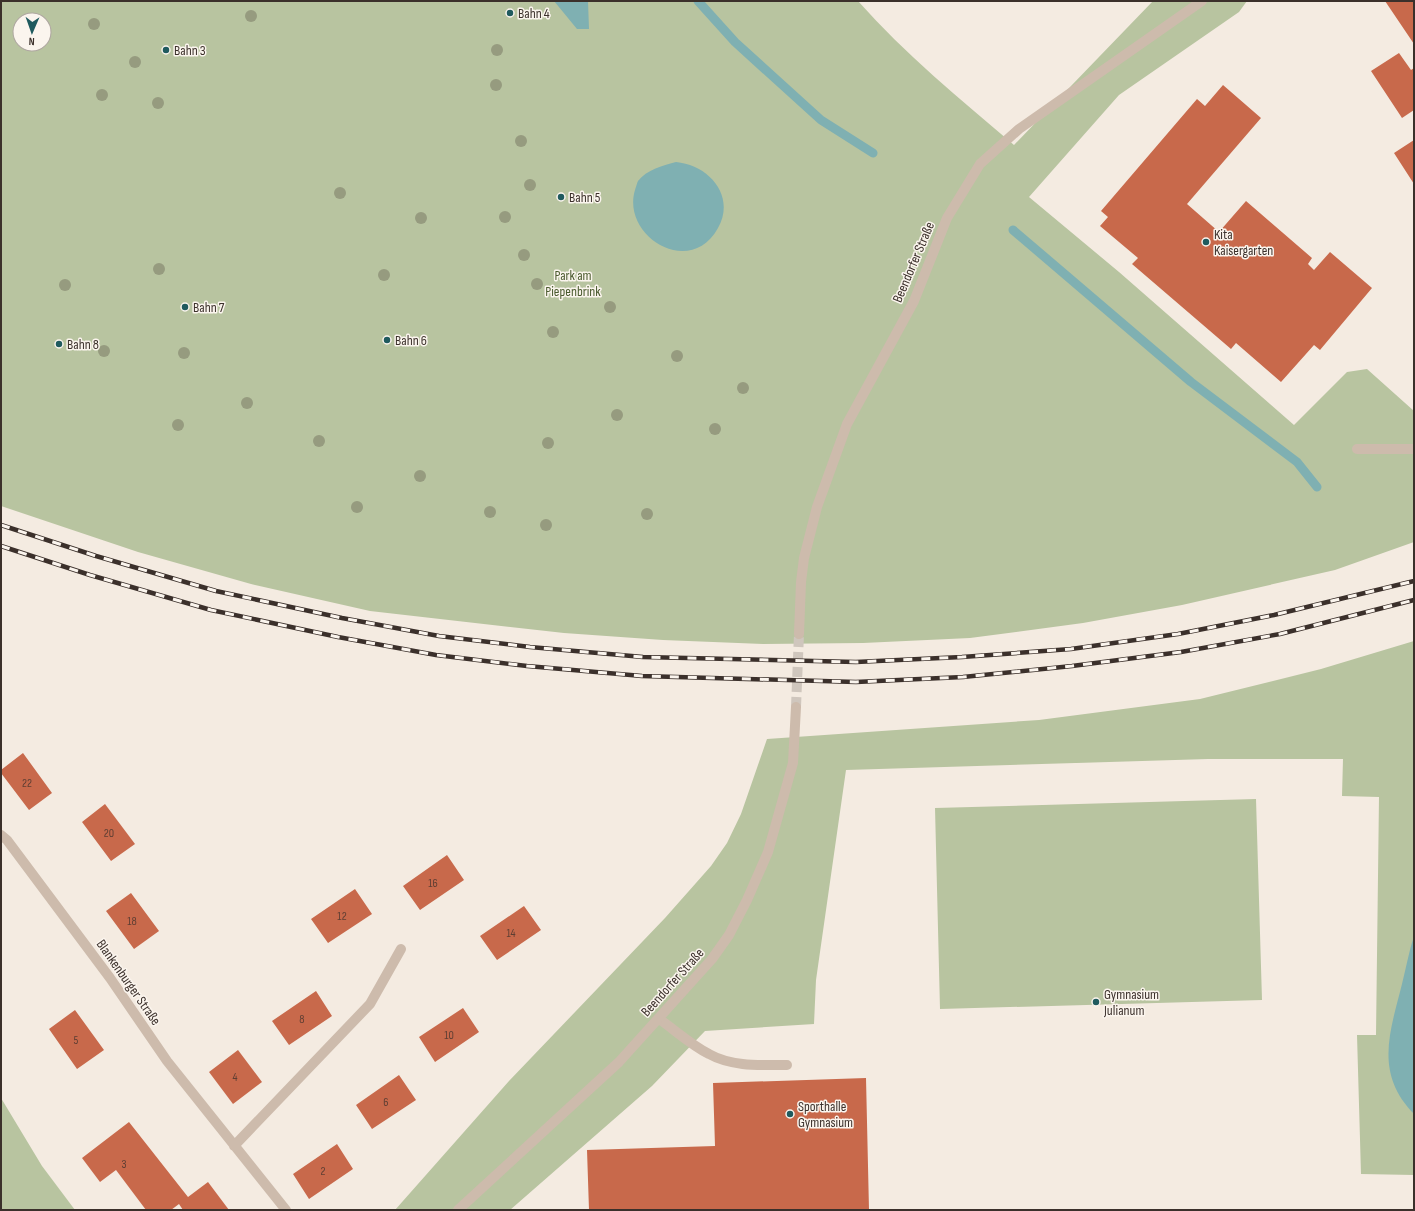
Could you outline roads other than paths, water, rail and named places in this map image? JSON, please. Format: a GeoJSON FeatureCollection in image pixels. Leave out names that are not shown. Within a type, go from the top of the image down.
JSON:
{"type":"FeatureCollection","features":[{"type":"Feature","properties":{"kind":"street","name":"Beendorfer Straße"},"geometry":{"type":"LineString","coordinates":[[799,634],[801,582],[804,558],[817,507],[847,424],[914,301],[947,218],[980,164],[1019,129],[1202,1]]}},
{"type":"Feature","properties":{"kind":"street"},"geometry":{"type":"LineString","coordinates":[[1358,449],[1414,449]]}},
{"type":"Feature","properties":{"kind":"street","name":"Beendorfer Straße"},"geometry":{"type":"LineString","coordinates":[[458,1210],[619,1062],[712,959],[729,935],[747,900],[768,852],[786,792],[794,763],[796,707]]}},
{"type":"Feature","properties":{"kind":"street","name":"Blankenburger Straße"},"geometry":{"type":"LineString","coordinates":[[1,835],[7,840],[70,922],[167,1061],[286,1210]]}},
{"type":"Feature","properties":{"kind":"street"},"geometry":{"type":"LineString","coordinates":[[234,1146],[370,1004],[401,949]]}},
{"type":"Feature","properties":{"kind":"street"},"geometry":{"type":"LineString","coordinates":[[659,1019],[710,1055],[730,1062],[754,1065],[787,1065]]}},
{"type":"Feature","properties":{"kind":"water"},"geometry":{"type":"Polygon","coordinates":[[[554,1],[588,1],[589,29],[577,29],[554,1]]]}},
{"type":"Feature","properties":{"kind":"water"},"geometry":{"type":"Polygon","coordinates":[[[676,162],[688,164],[709,176],[716,184],[724,205],[723,216],[718,228],[706,243],[691,250],[676,251],[661,245],[648,236],[638,223],[633,207],[635,190],[641,177],[656,168],[676,162]]]}},
{"type":"Feature","properties":{"kind":"water"},"geometry":{"type":"Polygon","coordinates":[[[1414,936],[1414,1114],[1402,1099],[1394,1083],[1389,1068],[1388,1052],[1393,1019],[1414,936]]]}},
{"type":"Feature","properties":{"kind":"waterway"},"geometry":{"type":"LineString","coordinates":[[698,1],[735,42],[821,120],[873,153]]}},
{"type":"Feature","properties":{"kind":"waterway"},"geometry":{"type":"LineString","coordinates":[[1013,230],[1191,382],[1297,462],[1317,487]]}},
{"type":"Feature","properties":{"kind":"tunnel"},"geometry":{"type":"LineString","coordinates":[[796,707],[799,634]]}},
{"type":"Feature","properties":{"kind":"railway"},"geometry":{"type":"LineString","coordinates":[[1,525],[96,556],[216,591],[342,618],[439,636],[530,647],[643,657],[856,662],[962,657],[1071,649],[1178,634],[1274,615],[1414,581]]}},
{"type":"Feature","properties":{"kind":"railway"},"geometry":{"type":"LineString","coordinates":[[1,546],[90,575],[211,610],[338,637],[436,655],[527,666],[642,676],[856,682],[963,677],[1072,666],[1181,652],[1280,634],[1414,600]]}},
{"type":"Feature","properties":{"kind":"place","name":"Bahn 4"},"geometry":{"type":"Point","coordinates":[510,13]}},
{"type":"Feature","properties":{"kind":"place","name":"Bahn 3"},"geometry":{"type":"Point","coordinates":[166,50]}},
{"type":"Feature","properties":{"kind":"place","name":"Bahn 5"},"geometry":{"type":"Point","coordinates":[561,197]}},
{"type":"Feature","properties":{"kind":"place","name":"Kita Kaisergarten"},"geometry":{"type":"Point","coordinates":[1206,242]}},
{"type":"Feature","properties":{"kind":"place","name":"Bahn 7"},"geometry":{"type":"Point","coordinates":[185,307]}},
{"type":"Feature","properties":{"kind":"place","name":"Bahn 6"},"geometry":{"type":"Point","coordinates":[387,340]}},
{"type":"Feature","properties":{"kind":"place","name":"Bahn 8"},"geometry":{"type":"Point","coordinates":[59,344]}},
{"type":"Feature","properties":{"kind":"place","name":"Gymnasium Julianum"},"geometry":{"type":"Point","coordinates":[1096,1002]}},
{"type":"Feature","properties":{"kind":"place","name":"Sporthalle Gymnasium"},"geometry":{"type":"Point","coordinates":[790,1114]}},
{"type":"Feature","properties":{"kind":"park label","name":"Park am Piepenbrink"},"geometry":{"type":"Point","coordinates":[573,284]}}]}
